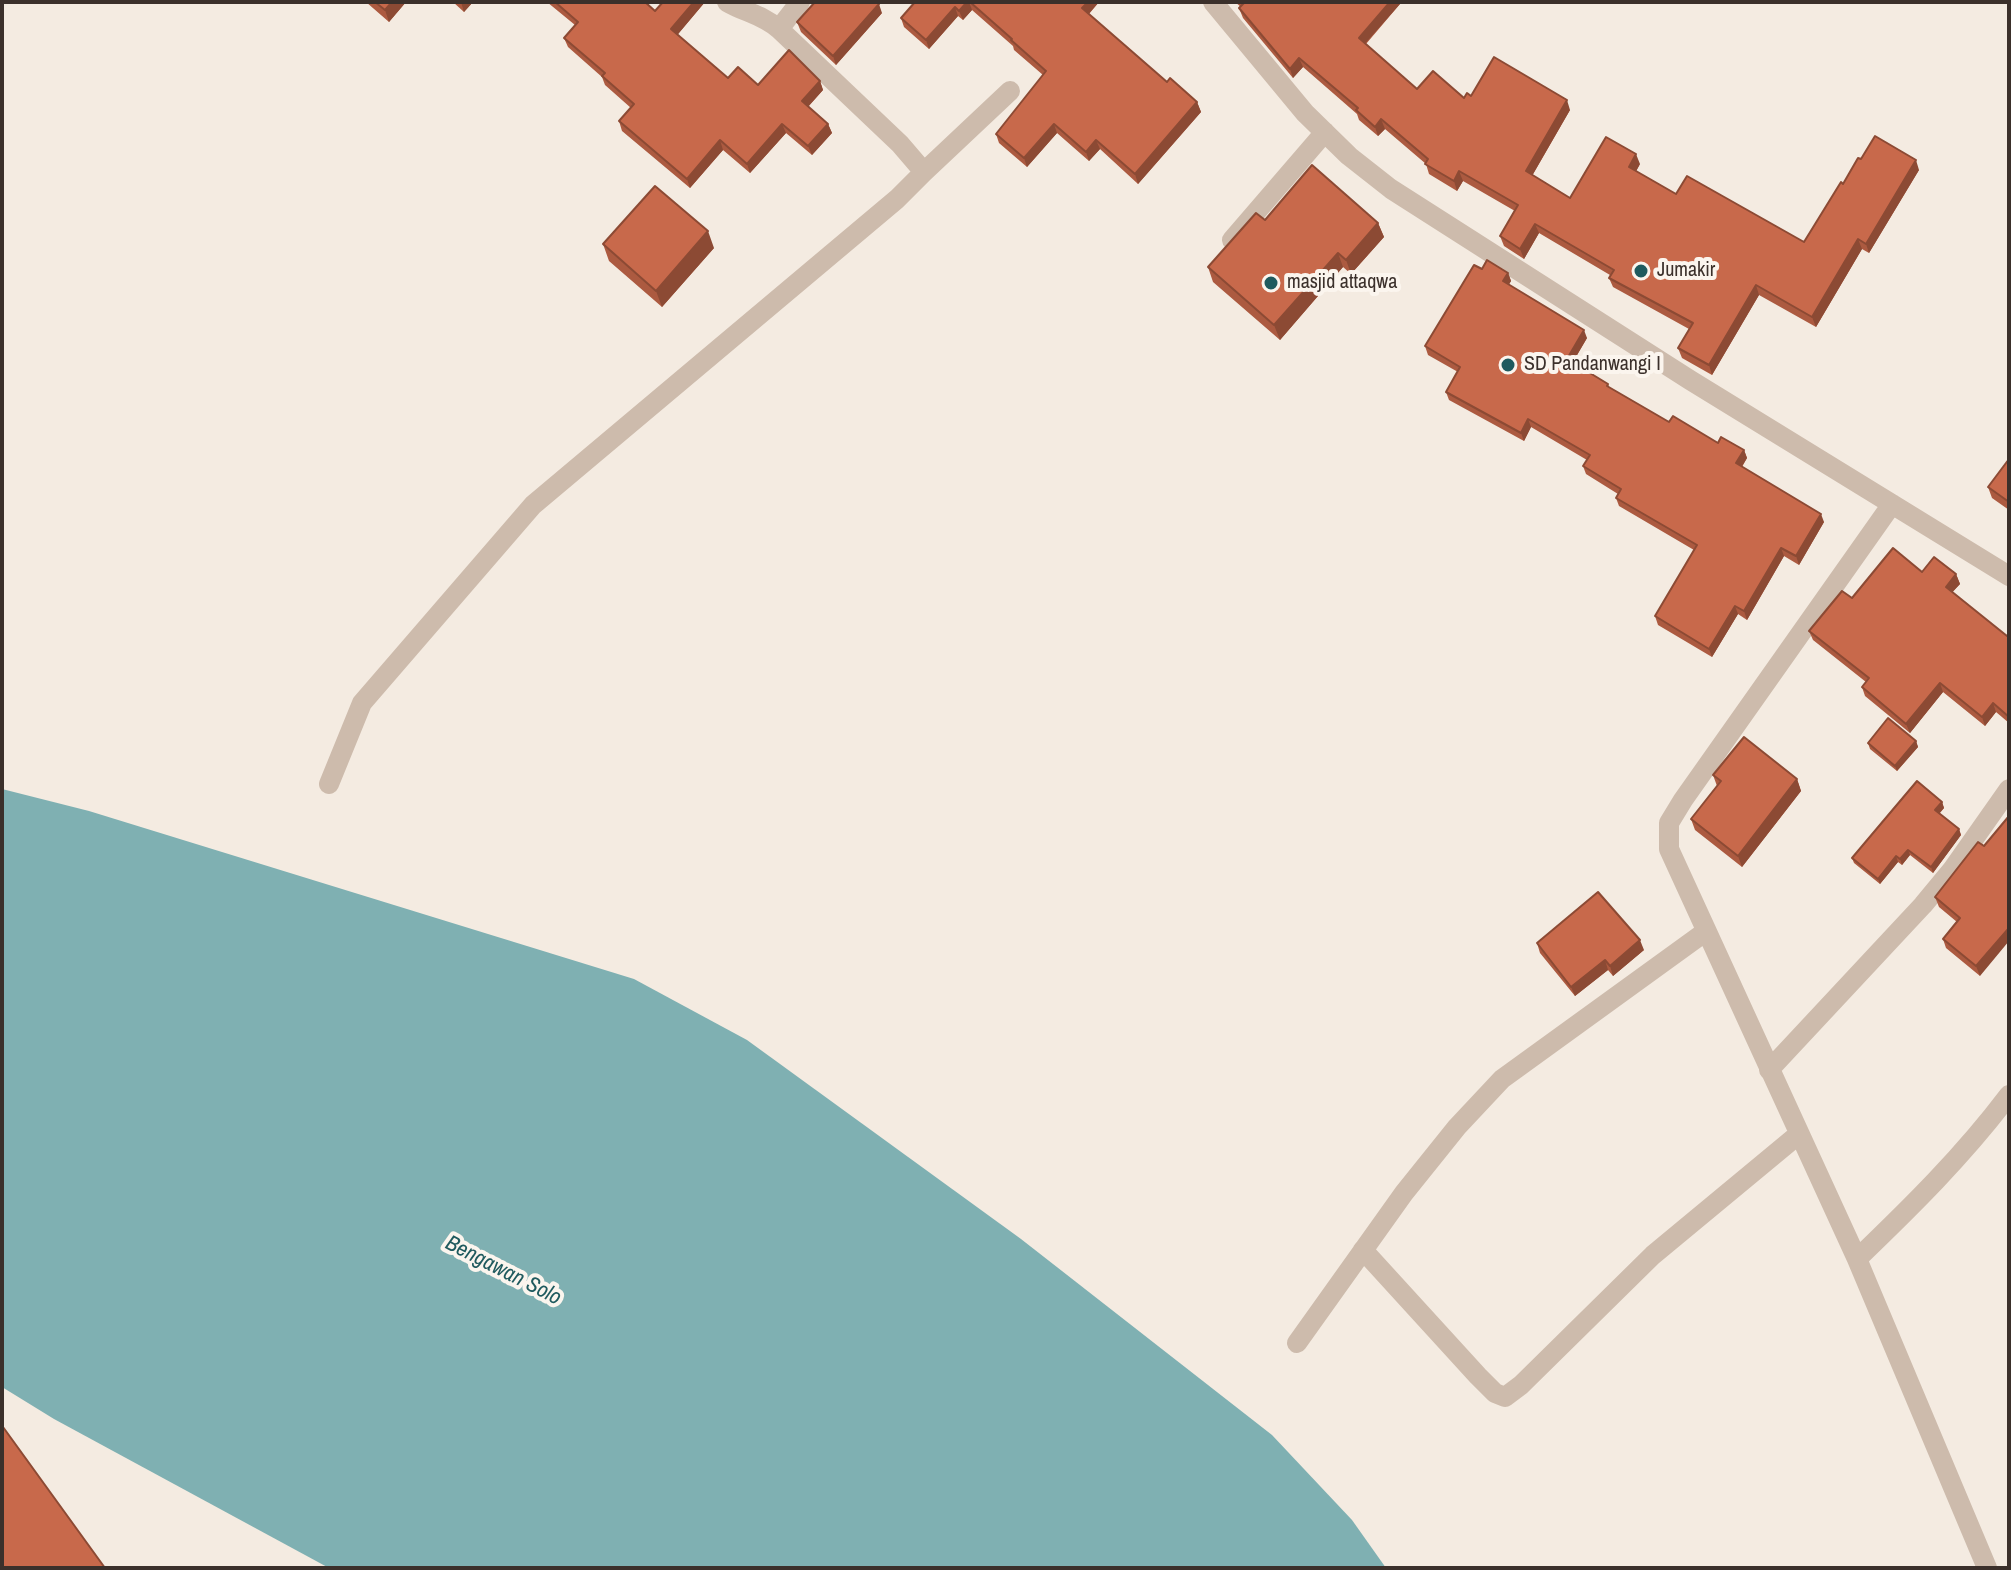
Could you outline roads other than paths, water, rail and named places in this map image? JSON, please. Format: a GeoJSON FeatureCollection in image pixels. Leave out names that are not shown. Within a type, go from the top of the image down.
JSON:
{"type":"FeatureCollection","features":[{"type":"Feature","properties":{"kind":"street"},"geometry":{"type":"LineString","coordinates":[[727,2],[765,17],[779,29],[900,144],[924,172]]}},
{"type":"Feature","properties":{"kind":"street"},"geometry":{"type":"LineString","coordinates":[[779,29],[800,2]]}},
{"type":"Feature","properties":{"kind":"street"},"geometry":{"type":"LineString","coordinates":[[1213,2],[1305,113],[1349,156],[1391,189],[1690,380],[2009,576]]}},
{"type":"Feature","properties":{"kind":"street"},"geometry":{"type":"LineString","coordinates":[[329,784],[362,703],[533,505],[897,199],[1010,91]]}},
{"type":"Feature","properties":{"kind":"street"},"geometry":{"type":"LineString","coordinates":[[1232,240],[1325,132]]}},
{"type":"Feature","properties":{"kind":"street"},"geometry":{"type":"LineString","coordinates":[[1892,504],[1683,800],[1669,823],[1669,849],[1857,1259],[1987,1568]]}},
{"type":"Feature","properties":{"kind":"street"},"geometry":{"type":"LineString","coordinates":[[1769,1070],[1923,905],[1952,870],[2009,789]]}},
{"type":"Feature","properties":{"kind":"street"},"geometry":{"type":"LineString","coordinates":[[1297,1343],[1457,1127],[1502,1079],[1705,932]]}},
{"type":"Feature","properties":{"kind":"street"},"geometry":{"type":"LineString","coordinates":[[1857,1259],[1931,1189],[1976,1139],[2009,1095]]}},
{"type":"Feature","properties":{"kind":"street"},"geometry":{"type":"LineString","coordinates":[[1363,1250],[1486,1385],[1505,1397],[1521,1385],[1653,1255],[1799,1134]]}},
{"type":"Feature","properties":{"kind":"water","name":"Bengawan Solo"},"geometry":{"type":"Polygon","coordinates":[[[2,789],[89,811],[634,979],[747,1040],[1021,1239],[1272,1435],[1352,1520],[1386,1568],[329,1568],[54,1419],[2,1387],[2,789]]]}},
{"type":"Feature","properties":{"kind":"place","name":"Jumakir"},"geometry":{"type":"Point","coordinates":[1641,271]}},
{"type":"Feature","properties":{"kind":"place","name":"masjid attaqwa"},"geometry":{"type":"Point","coordinates":[1271,283]}},
{"type":"Feature","properties":{"kind":"place","name":"SD Pandanwangi I"},"geometry":{"type":"Point","coordinates":[1508,365]}}]}
